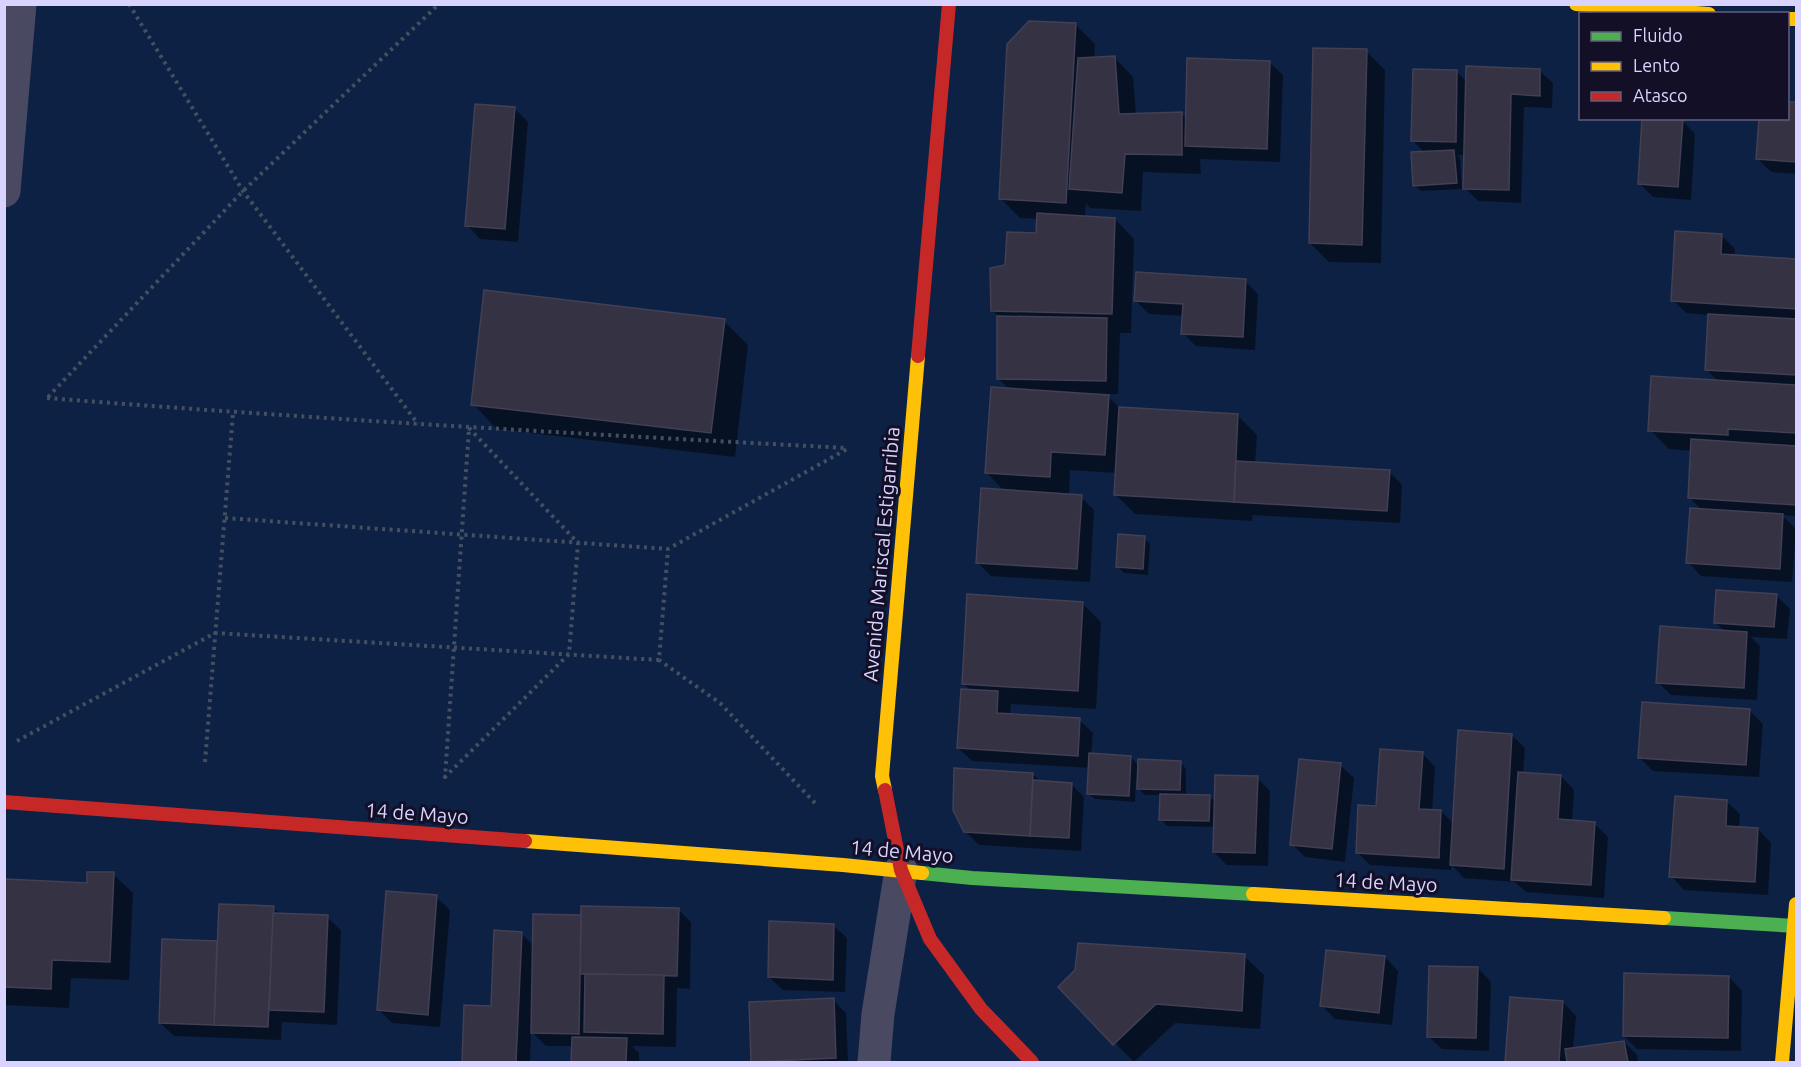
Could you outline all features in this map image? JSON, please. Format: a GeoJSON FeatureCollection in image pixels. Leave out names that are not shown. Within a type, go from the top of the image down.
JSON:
{"type":"FeatureCollection","features":[{"type":"Feature","properties":{"kind":"main road","name":"Avenida Mariscal Estigarribia"},"geometry":{"type":"LineString","coordinates":[[949,4],[882,776],[902,870],[930,939],[981,1009],[1032,1062]]}},
{"type":"Feature","properties":{"kind":"main road"},"geometry":{"type":"LineString","coordinates":[[1576,4],[1682,12]]}},
{"type":"Feature","properties":{"kind":"main road","name":"14 de Mayo"},"geometry":{"type":"LineString","coordinates":[[4,802],[984,878],[1796,926]]}},
{"type":"Feature","properties":{"kind":"main road"},"geometry":{"type":"LineString","coordinates":[[1782,1062],[1797,904]]}},
{"type":"Feature","properties":{"kind":"street"},"geometry":{"type":"LineString","coordinates":[[4,191],[20,4]]}},
{"type":"Feature","properties":{"kind":"street"},"geometry":{"type":"LineString","coordinates":[[874,1062],[878,1014],[902,870]]}},
{"type":"Feature","properties":{"kind":"path"},"geometry":{"type":"LineString","coordinates":[[129,4],[243,191],[418,425]]}},
{"type":"Feature","properties":{"kind":"path"},"geometry":{"type":"LineString","coordinates":[[225,518],[668,549],[848,448],[418,425],[47,398],[243,191],[439,4]]}},
{"type":"Feature","properties":{"kind":"path"},"geometry":{"type":"LineString","coordinates":[[205,762],[233,413]]}},
{"type":"Feature","properties":{"kind":"path"},"geometry":{"type":"LineString","coordinates":[[469,428],[578,543],[569,654],[445,777],[462,534],[469,428]]}},
{"type":"Feature","properties":{"kind":"path"},"geometry":{"type":"LineString","coordinates":[[659,660],[668,549]]}},
{"type":"Feature","properties":{"kind":"path"},"geometry":{"type":"LineString","coordinates":[[17,741],[215,633],[659,660],[720,703],[815,802]]}},
{"type":"Feature","properties":{"kind":"water"},"geometry":{"type":"Polygon","coordinates":[[[5,5],[1796,5],[1796,1062],[5,1062],[5,5]]]}},
{"type":"Feature","properties":{"kind":"building"},"geometry":{"type":"Polygon","coordinates":[[[1029,21],[1076,23],[1066,203],[999,199],[1007,44],[1029,21]]]}},
{"type":"Feature","properties":{"kind":"building"},"geometry":{"type":"Polygon","coordinates":[[[1313,48],[1367,49],[1362,245],[1309,243],[1313,48]]]}},
{"type":"Feature","properties":{"kind":"building"},"geometry":{"type":"Polygon","coordinates":[[[1115,56],[1119,114],[1182,112],[1182,155],[1125,154],[1122,193],[1069,189],[1078,58],[1115,56]]]}},
{"type":"Feature","properties":{"kind":"building"},"geometry":{"type":"Polygon","coordinates":[[[1187,58],[1270,61],[1267,149],[1185,146],[1187,58]]]}},
{"type":"Feature","properties":{"kind":"building"},"geometry":{"type":"Polygon","coordinates":[[[1466,66],[1540,69],[1540,96],[1511,94],[1509,190],[1463,189],[1466,66]]]}},
{"type":"Feature","properties":{"kind":"building"},"geometry":{"type":"Polygon","coordinates":[[[1413,69],[1457,70],[1456,142],[1411,141],[1413,69]]]}},
{"type":"Feature","properties":{"kind":"building"},"geometry":{"type":"Polygon","coordinates":[[[1789,102],[1796,102],[1796,162],[1756,159],[1759,120],[1789,120],[1789,102]]]}},
{"type":"Feature","properties":{"kind":"building"},"geometry":{"type":"Polygon","coordinates":[[[475,104],[515,107],[505,229],[465,226],[475,104]]]}},
{"type":"Feature","properties":{"kind":"building"},"geometry":{"type":"Polygon","coordinates":[[[1642,120],[1683,120],[1678,187],[1638,184],[1642,120]]]}},
{"type":"Feature","properties":{"kind":"building"},"geometry":{"type":"Polygon","coordinates":[[[1454,150],[1457,183],[1413,186],[1411,152],[1454,150]]]}},
{"type":"Feature","properties":{"kind":"building"},"geometry":{"type":"Polygon","coordinates":[[[1037,213],[1115,218],[1112,314],[991,311],[990,268],[1005,265],[1007,232],[1036,233],[1037,213]]]}},
{"type":"Feature","properties":{"kind":"building"},"geometry":{"type":"Polygon","coordinates":[[[1675,231],[1722,234],[1721,254],[1796,259],[1796,309],[1671,301],[1675,231]]]}},
{"type":"Feature","properties":{"kind":"building"},"geometry":{"type":"Polygon","coordinates":[[[1136,272],[1246,279],[1243,337],[1181,334],[1183,304],[1134,301],[1136,272]]]}},
{"type":"Feature","properties":{"kind":"building"},"geometry":{"type":"Polygon","coordinates":[[[484,290],[725,319],[711,433],[471,405],[484,290]]]}},
{"type":"Feature","properties":{"kind":"building"},"geometry":{"type":"Polygon","coordinates":[[[1708,314],[1796,319],[1796,375],[1705,370],[1708,314]]]}},
{"type":"Feature","properties":{"kind":"building"},"geometry":{"type":"Polygon","coordinates":[[[997,316],[1107,318],[1106,381],[997,379],[997,316]]]}},
{"type":"Feature","properties":{"kind":"building"},"geometry":{"type":"Polygon","coordinates":[[[1651,376],[1796,385],[1796,433],[1728,429],[1728,435],[1648,431],[1651,376]]]}},
{"type":"Feature","properties":{"kind":"building"},"geometry":{"type":"Polygon","coordinates":[[[991,387],[1109,395],[1105,455],[1051,452],[1050,477],[985,473],[991,387]]]}},
{"type":"Feature","properties":{"kind":"building"},"geometry":{"type":"Polygon","coordinates":[[[1119,407],[1238,414],[1234,502],[1114,495],[1119,407]]]}},
{"type":"Feature","properties":{"kind":"building"},"geometry":{"type":"Polygon","coordinates":[[[1691,439],[1796,446],[1796,505],[1688,498],[1691,439]]]}},
{"type":"Feature","properties":{"kind":"building"},"geometry":{"type":"Polygon","coordinates":[[[1236,461],[1390,470],[1387,511],[1234,502],[1236,461]]]}},
{"type":"Feature","properties":{"kind":"building"},"geometry":{"type":"Polygon","coordinates":[[[981,488],[1082,495],[1077,569],[976,563],[981,488]]]}},
{"type":"Feature","properties":{"kind":"building"},"geometry":{"type":"Polygon","coordinates":[[[1690,508],[1783,514],[1780,569],[1686,563],[1690,508]]]}},
{"type":"Feature","properties":{"kind":"building"},"geometry":{"type":"Polygon","coordinates":[[[1118,534],[1145,536],[1143,569],[1116,567],[1118,534]]]}},
{"type":"Feature","properties":{"kind":"building"},"geometry":{"type":"Polygon","coordinates":[[[1716,590],[1777,594],[1774,627],[1714,623],[1716,590]]]}},
{"type":"Feature","properties":{"kind":"building"},"geometry":{"type":"Polygon","coordinates":[[[967,594],[1083,602],[1078,691],[962,684],[967,594]]]}},
{"type":"Feature","properties":{"kind":"building"},"geometry":{"type":"Polygon","coordinates":[[[1660,626],[1747,632],[1744,688],[1656,683],[1660,626]]]}},
{"type":"Feature","properties":{"kind":"building"},"geometry":{"type":"Polygon","coordinates":[[[961,689],[998,691],[997,713],[1080,718],[1078,756],[957,748],[961,689]]]}},
{"type":"Feature","properties":{"kind":"building"},"geometry":{"type":"Polygon","coordinates":[[[1642,702],[1750,709],[1746,765],[1638,758],[1642,702]]]}},
{"type":"Feature","properties":{"kind":"building"},"geometry":{"type":"Polygon","coordinates":[[[1458,730],[1512,734],[1504,869],[1450,865],[1458,730]]]}},
{"type":"Feature","properties":{"kind":"building"},"geometry":{"type":"Polygon","coordinates":[[[1380,749],[1423,752],[1419,809],[1441,810],[1439,858],[1356,853],[1358,805],[1376,806],[1380,749]]]}},
{"type":"Feature","properties":{"kind":"building"},"geometry":{"type":"Polygon","coordinates":[[[1089,753],[1131,756],[1129,796],[1087,794],[1089,753]]]}},
{"type":"Feature","properties":{"kind":"building"},"geometry":{"type":"Polygon","coordinates":[[[1138,759],[1181,761],[1180,790],[1137,789],[1138,759]]]}},
{"type":"Feature","properties":{"kind":"building"},"geometry":{"type":"Polygon","coordinates":[[[1299,759],[1341,763],[1332,849],[1290,845],[1299,759]]]}},
{"type":"Feature","properties":{"kind":"building"},"geometry":{"type":"Polygon","coordinates":[[[954,768],[1033,773],[1030,836],[964,832],[953,810],[954,768]]]}},
{"type":"Feature","properties":{"kind":"building"},"geometry":{"type":"Polygon","coordinates":[[[1518,772],[1561,775],[1558,819],[1595,822],[1591,885],[1511,880],[1518,772]]]}},
{"type":"Feature","properties":{"kind":"building"},"geometry":{"type":"Polygon","coordinates":[[[1215,775],[1258,776],[1255,853],[1213,852],[1215,775]]]}},
{"type":"Feature","properties":{"kind":"building"},"geometry":{"type":"Polygon","coordinates":[[[1033,780],[1072,783],[1069,838],[1030,836],[1033,780]]]}},
{"type":"Feature","properties":{"kind":"building"},"geometry":{"type":"Polygon","coordinates":[[[1160,794],[1210,795],[1209,821],[1159,820],[1160,794]]]}},
{"type":"Feature","properties":{"kind":"building"},"geometry":{"type":"Polygon","coordinates":[[[1675,796],[1727,800],[1726,826],[1758,828],[1755,882],[1669,877],[1675,796]]]}},
{"type":"Feature","properties":{"kind":"building"},"geometry":{"type":"Polygon","coordinates":[[[87,872],[114,872],[110,962],[52,960],[51,989],[4,987],[4,881],[6,879],[87,883],[87,872]]]}},
{"type":"Feature","properties":{"kind":"building"},"geometry":{"type":"Polygon","coordinates":[[[386,891],[437,895],[428,1015],[377,1010],[386,891]]]}},
{"type":"Feature","properties":{"kind":"building"},"geometry":{"type":"Polygon","coordinates":[[[219,904],[274,906],[268,1027],[214,1025],[219,904]]]}},
{"type":"Feature","properties":{"kind":"building"},"geometry":{"type":"Polygon","coordinates":[[[581,906],[679,908],[677,976],[580,974],[581,906]]]}},
{"type":"Feature","properties":{"kind":"building"},"geometry":{"type":"Polygon","coordinates":[[[273,913],[328,915],[324,1012],[269,1010],[273,913]]]}},
{"type":"Feature","properties":{"kind":"building"},"geometry":{"type":"Polygon","coordinates":[[[533,914],[581,915],[579,1034],[531,1033],[533,914]]]}},
{"type":"Feature","properties":{"kind":"building"},"geometry":{"type":"Polygon","coordinates":[[[769,921],[834,924],[833,980],[768,977],[769,921]]]}},
{"type":"Feature","properties":{"kind":"building"},"geometry":{"type":"Polygon","coordinates":[[[494,930],[522,932],[516,1062],[462,1062],[464,1005],[491,1006],[494,930]]]}},
{"type":"Feature","properties":{"kind":"building"},"geometry":{"type":"Polygon","coordinates":[[[162,939],[217,941],[214,1025],[159,1023],[162,939]]]}},
{"type":"Feature","properties":{"kind":"building"},"geometry":{"type":"Polygon","coordinates":[[[1078,943],[1245,954],[1242,1011],[1156,1004],[1113,1045],[1058,987],[1075,970],[1078,943]]]}},
{"type":"Feature","properties":{"kind":"building"},"geometry":{"type":"Polygon","coordinates":[[[1326,950],[1385,956],[1379,1013],[1320,1006],[1326,950]]]}},
{"type":"Feature","properties":{"kind":"building"},"geometry":{"type":"Polygon","coordinates":[[[1429,966],[1478,967],[1476,1038],[1427,1037],[1429,966]]]}},
{"type":"Feature","properties":{"kind":"building"},"geometry":{"type":"Polygon","coordinates":[[[1624,973],[1729,976],[1728,1038],[1623,1036],[1624,973]]]}},
{"type":"Feature","properties":{"kind":"building"},"geometry":{"type":"Polygon","coordinates":[[[585,974],[664,975],[663,1034],[584,1032],[585,974]]]}},
{"type":"Feature","properties":{"kind":"building"},"geometry":{"type":"Polygon","coordinates":[[[1510,997],[1563,1001],[1559,1062],[1505,1062],[1510,997]]]}},
{"type":"Feature","properties":{"kind":"building"},"geometry":{"type":"Polygon","coordinates":[[[834,998],[836,1058],[751,1062],[749,1002],[834,998]]]}},
{"type":"Feature","properties":{"kind":"building"},"geometry":{"type":"Polygon","coordinates":[[[572,1037],[627,1038],[626,1062],[571,1062],[572,1037]]]}},
{"type":"Feature","properties":{"kind":"building"},"geometry":{"type":"Polygon","coordinates":[[[1624,1041],[1628,1062],[1567,1062],[1565,1049],[1624,1041]]]}},
{"type":"Feature","properties":{"kind":"traffic: fast"},"geometry":{"type":"LineString","coordinates":[[922,873],[972,878],[1253,894]]}},
{"type":"Feature","properties":{"kind":"traffic: fast"},"geometry":{"type":"LineString","coordinates":[[1664,918],[1796,926]]}},
{"type":"Feature","properties":{"kind":"traffic: slow"},"geometry":{"type":"LineString","coordinates":[[1576,4],[1682,12]]}},
{"type":"Feature","properties":{"kind":"traffic: slow"},"geometry":{"type":"LineString","coordinates":[[1789,19],[1796,19]]}},
{"type":"Feature","properties":{"kind":"traffic: slow"},"geometry":{"type":"LineString","coordinates":[[885,790],[882,776],[918,356]]}},
{"type":"Feature","properties":{"kind":"traffic: slow"},"geometry":{"type":"LineString","coordinates":[[525,841],[922,873]]}},
{"type":"Feature","properties":{"kind":"traffic: slow"},"geometry":{"type":"LineString","coordinates":[[1253,894],[1664,918]]}},
{"type":"Feature","properties":{"kind":"traffic: slow"},"geometry":{"type":"LineString","coordinates":[[1782,1062],[1796,904]]}},
{"type":"Feature","properties":{"kind":"traffic: jam"},"geometry":{"type":"LineString","coordinates":[[918,356],[949,4]]}},
{"type":"Feature","properties":{"kind":"traffic: jam"},"geometry":{"type":"LineString","coordinates":[[885,790],[901,870],[930,939],[981,1009],[1032,1062]]}},
{"type":"Feature","properties":{"kind":"traffic: jam"},"geometry":{"type":"LineString","coordinates":[[4,802],[525,841]]}}]}
